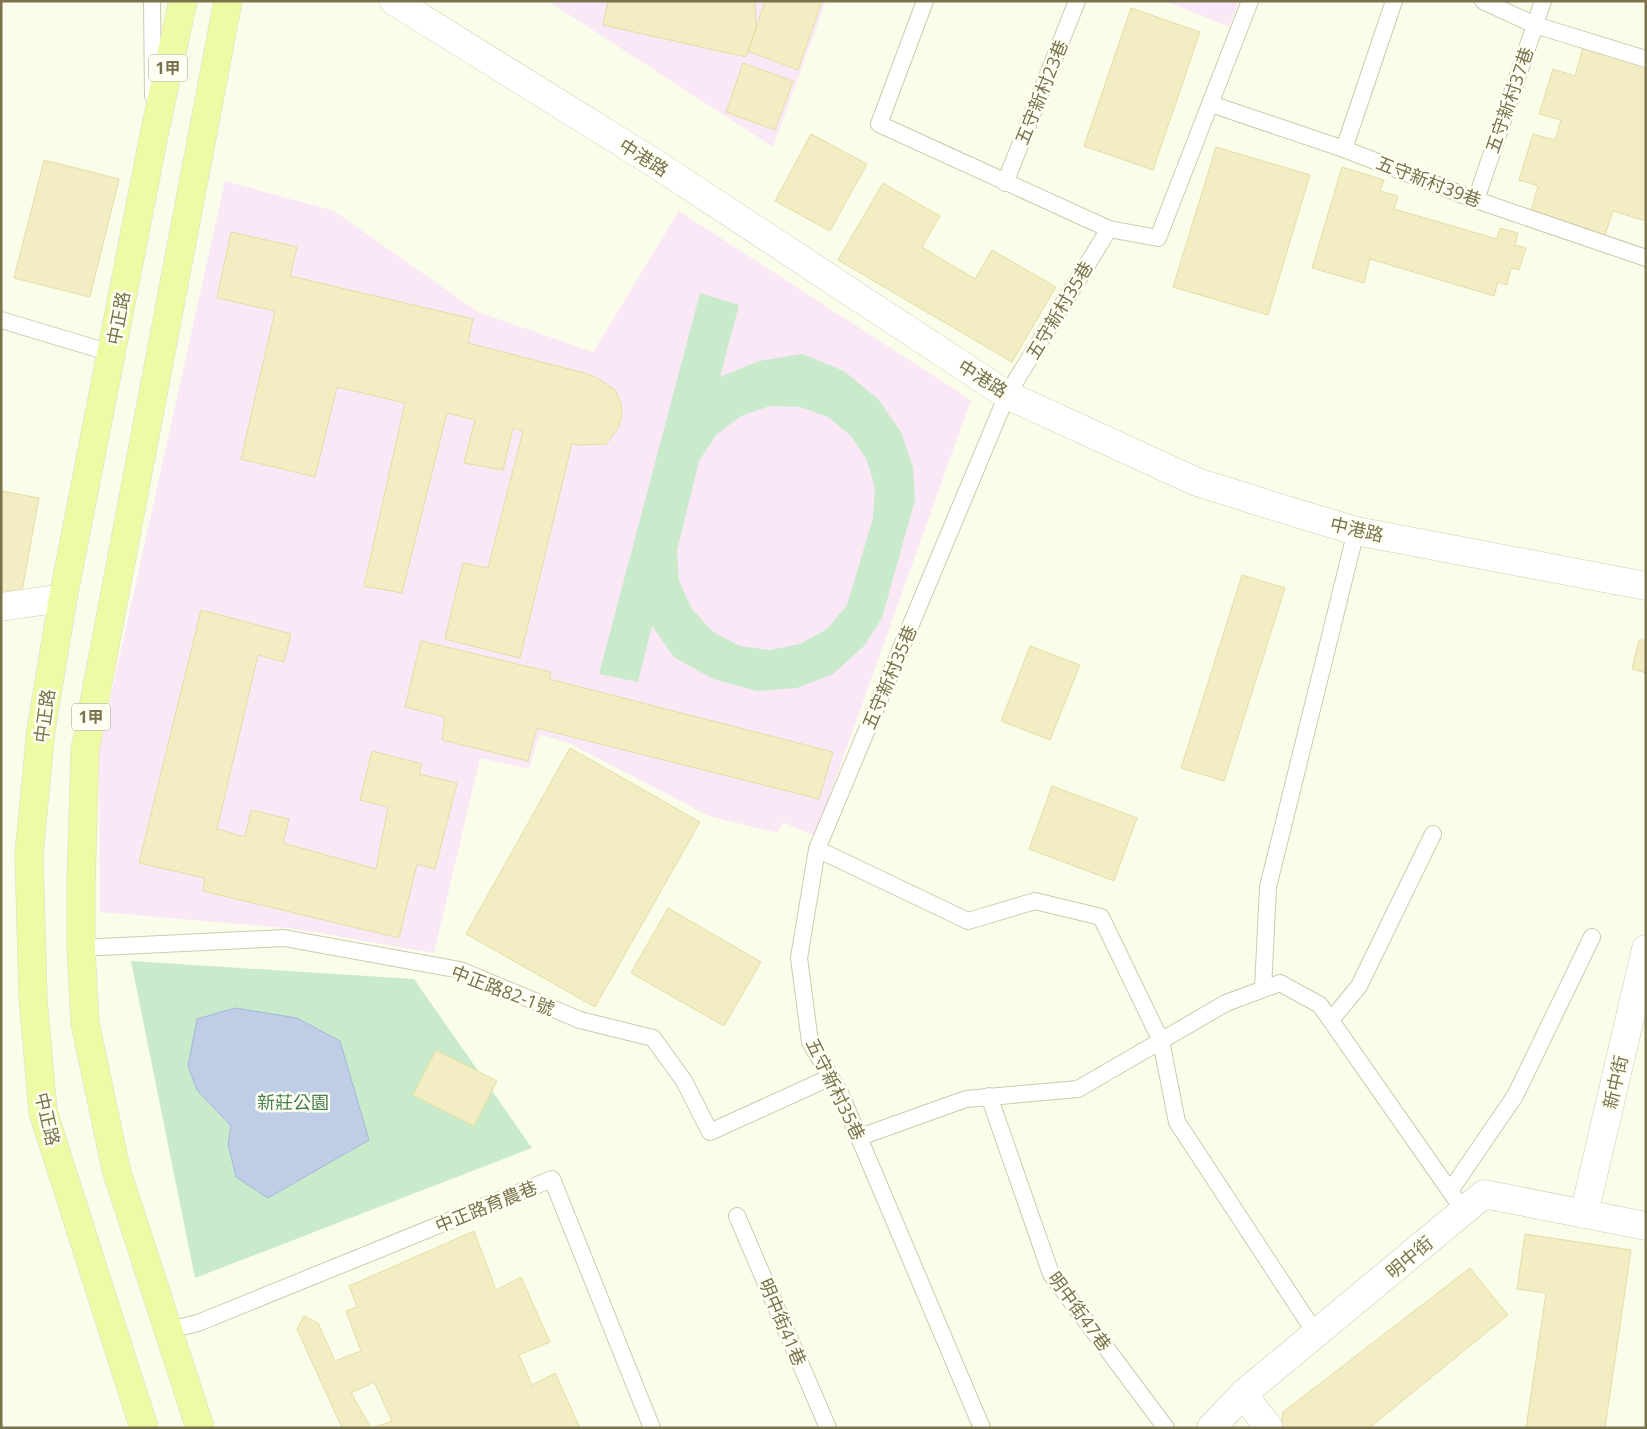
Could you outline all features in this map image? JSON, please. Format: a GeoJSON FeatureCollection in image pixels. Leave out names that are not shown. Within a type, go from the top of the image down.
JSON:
{"type":"FeatureCollection","features":[{"type":"Feature","properties":{"kind":"main road","name":"中正路"},"geometry":{"type":"LineString","coordinates":[[144,1428],[43,1112],[33,998],[29,854],[41,730],[63,598],[154,135],[183,1]]}},
{"type":"Feature","properties":{"kind":"main road","name":"1甲"},"geometry":{"type":"LineString","coordinates":[[200,1428],[116,1169],[85,1023],[81,948],[81,884],[85,750],[228,1]]}},
{"type":"Feature","properties":{"kind":"street","name":"中港路"},"geometry":{"type":"LineString","coordinates":[[394,1],[656,164],[1007,395],[1197,482],[1356,531],[1646,586]]}},
{"type":"Feature","properties":{"kind":"street"},"geometry":{"type":"LineString","coordinates":[[1,607],[63,598]]}},
{"type":"Feature","properties":{"kind":"street","name":"新中街"},"geometry":{"type":"LineString","coordinates":[[1584,1214],[1646,949]]}},
{"type":"Feature","properties":{"kind":"street","name":"明中街"},"geometry":{"type":"LineString","coordinates":[[1211,1428],[1243,1394],[1316,1334],[1457,1201],[1484,1194],[1646,1226]]}},
{"type":"Feature","properties":{"kind":"street"},"geometry":{"type":"LineString","coordinates":[[1243,1394],[1269,1428]]}},
{"type":"Feature","properties":{"kind":"lane"},"geometry":{"type":"LineString","coordinates":[[152,1],[154,135]]}},
{"type":"Feature","properties":{"kind":"lane"},"geometry":{"type":"LineString","coordinates":[[925,1],[879,124],[1109,229],[1158,238],[1250,1]]}},
{"type":"Feature","properties":{"kind":"lane","name":"五守新村23巷"},"geometry":{"type":"LineString","coordinates":[[1005,183],[1078,1]]}},
{"type":"Feature","properties":{"kind":"lane"},"geometry":{"type":"LineString","coordinates":[[1344,149],[1394,1]]}},
{"type":"Feature","properties":{"kind":"lane"},"geometry":{"type":"LineString","coordinates":[[1482,1],[1534,25],[1646,59]]}},
{"type":"Feature","properties":{"kind":"lane","name":"五守新村37巷"},"geometry":{"type":"LineString","coordinates":[[1476,200],[1543,1]]}},
{"type":"Feature","properties":{"kind":"lane","name":"五守新村39巷"},"geometry":{"type":"LineString","coordinates":[[1211,104],[1344,149],[1476,200],[1646,258]]}},
{"type":"Feature","properties":{"kind":"lane","name":"五守新村35巷"},"geometry":{"type":"LineString","coordinates":[[982,1428],[841,1095],[810,1042],[798,958],[817,848],[1007,395],[1109,229]]}},
{"type":"Feature","properties":{"kind":"lane"},"geometry":{"type":"LineString","coordinates":[[1,320],[111,353]]}},
{"type":"Feature","properties":{"kind":"lane"},"geometry":{"type":"LineString","coordinates":[[1262,989],[1268,887],[1356,531]]}},
{"type":"Feature","properties":{"kind":"lane"},"geometry":{"type":"LineString","coordinates":[[1331,1020],[1359,986],[1433,834]]}},
{"type":"Feature","properties":{"kind":"lane"},"geometry":{"type":"LineString","coordinates":[[817,848],[968,921],[1035,901],[1102,917],[1161,1041],[1177,1122],[1316,1334]]}},
{"type":"Feature","properties":{"kind":"lane"},"geometry":{"type":"LineString","coordinates":[[860,1138],[966,1098],[1078,1089],[1226,1003],[1280,983],[1320,1005],[1457,1201],[1515,1096],[1592,937]]}},
{"type":"Feature","properties":{"kind":"lane","name":"中正路82-1號"},"geometry":{"type":"LineString","coordinates":[[81,948],[284,938],[460,970],[580,1020],[653,1038],[684,1081],[710,1132],[831,1077]]}},
{"type":"Feature","properties":{"kind":"lane","name":"明中街47巷"},"geometry":{"type":"LineString","coordinates":[[989,1096],[1051,1274],[1166,1428]]}},
{"type":"Feature","properties":{"kind":"lane","name":"中正路育農巷"},"geometry":{"type":"LineString","coordinates":[[169,1330],[198,1323],[552,1179],[652,1428]]}},
{"type":"Feature","properties":{"kind":"lane","name":"明中街41巷"},"geometry":{"type":"LineString","coordinates":[[737,1216],[828,1428]]}},
{"type":"Feature","properties":{"kind":"shaded area"},"geometry":{"type":"Polygon","coordinates":[[[548,1],[826,1],[773,147],[548,1]]]}},
{"type":"Feature","properties":{"kind":"shaded area"},"geometry":{"type":"Polygon","coordinates":[[[1166,1],[1239,1],[1229,27],[1166,1]]]}},
{"type":"Feature","properties":{"kind":"shaded area"},"geometry":{"type":"Polygon","coordinates":[[[225,181],[334,211],[478,312],[593,352],[679,211],[971,400],[815,836],[783,822],[778,833],[709,816],[571,744],[540,734],[529,769],[480,758],[434,953],[296,929],[100,912],[99,749],[225,181]]]}},
{"type":"Feature","properties":{"kind":"green space"},"geometry":{"type":"Polygon","coordinates":[[[700,293],[739,305],[720,377],[759,361],[802,354],[844,371],[878,399],[901,432],[913,467],[915,500],[882,618],[864,646],[833,674],[797,688],[757,691],[713,679],[674,657],[652,626],[638,682],[599,674],[700,293]],[[770,406],[741,416],[716,435],[699,461],[677,551],[679,581],[692,609],[713,632],[740,646],[770,650],[800,644],[827,629],[847,605],[873,518],[875,488],[867,460],[851,436],[828,417],[800,407],[770,406]]]}},
{"type":"Feature","properties":{"kind":"green space","name":"新莊公園"},"geometry":{"type":"Polygon","coordinates":[[[131,961],[414,979],[532,1148],[195,1278],[131,961]]]}},
{"type":"Feature","properties":{"kind":"water"},"geometry":{"type":"Polygon","coordinates":[[[235,1008],[297,1018],[340,1041],[369,1140],[268,1198],[236,1177],[228,1144],[231,1126],[197,1090],[188,1066],[197,1019],[235,1008]]]}},
{"type":"Feature","properties":{"kind":"building"},"geometry":{"type":"Polygon","coordinates":[[[608,1],[754,1],[756,28],[746,57],[603,25],[608,1]]]}},
{"type":"Feature","properties":{"kind":"building"},"geometry":{"type":"Polygon","coordinates":[[[765,1],[822,1],[798,70],[748,51],[765,1]]]}},
{"type":"Feature","properties":{"kind":"building"},"geometry":{"type":"Polygon","coordinates":[[[1131,8],[1200,32],[1153,170],[1084,146],[1131,8]]]}},
{"type":"Feature","properties":{"kind":"building"},"geometry":{"type":"Polygon","coordinates":[[[1583,47],[1646,66],[1646,221],[1613,211],[1604,238],[1530,216],[1538,186],[1519,180],[1533,134],[1555,140],[1561,120],[1539,114],[1553,69],[1575,76],[1583,47]]]}},
{"type":"Feature","properties":{"kind":"building"},"geometry":{"type":"Polygon","coordinates":[[[743,63],[793,81],[775,130],[726,112],[743,63]]]}},
{"type":"Feature","properties":{"kind":"building"},"geometry":{"type":"Polygon","coordinates":[[[811,134],[867,164],[830,231],[775,201],[811,134]]]}},
{"type":"Feature","properties":{"kind":"building"},"geometry":{"type":"Polygon","coordinates":[[[1216,147],[1310,175],[1268,315],[1173,287],[1216,147]]]}},
{"type":"Feature","properties":{"kind":"building"},"geometry":{"type":"Polygon","coordinates":[[[44,160],[119,179],[90,297],[14,278],[44,160]]]}},
{"type":"Feature","properties":{"kind":"building"},"geometry":{"type":"Polygon","coordinates":[[[1342,167],[1384,180],[1380,191],[1398,196],[1394,209],[1497,239],[1500,228],[1518,233],[1515,245],[1526,248],[1519,270],[1511,268],[1507,285],[1498,282],[1494,296],[1370,259],[1364,283],[1312,268],[1342,167]]]}},
{"type":"Feature","properties":{"kind":"building"},"geometry":{"type":"Polygon","coordinates":[[[883,183],[940,216],[922,247],[975,279],[992,250],[1056,287],[1012,362],[838,260],[883,183]]]}},
{"type":"Feature","properties":{"kind":"building"},"geometry":{"type":"Polygon","coordinates":[[[231,232],[297,247],[290,276],[473,319],[468,343],[588,374],[616,391],[621,404],[622,415],[618,428],[606,444],[577,445],[572,443],[520,658],[445,639],[463,563],[488,568],[523,431],[513,428],[503,470],[464,463],[475,420],[447,413],[402,593],[364,586],[405,403],[337,387],[315,477],[241,459],[275,311],[217,298],[231,232]]]}},
{"type":"Feature","properties":{"kind":"building"},"geometry":{"type":"Polygon","coordinates":[[[1,491],[39,498],[20,602],[1,598],[1,491]]]}},
{"type":"Feature","properties":{"kind":"building"},"geometry":{"type":"Polygon","coordinates":[[[1242,575],[1285,588],[1224,781],[1181,768],[1242,575]]]}},
{"type":"Feature","properties":{"kind":"building"},"geometry":{"type":"Polygon","coordinates":[[[201,610],[291,634],[284,662],[258,655],[217,829],[245,837],[251,810],[289,819],[283,843],[376,869],[388,807],[360,800],[372,751],[422,764],[419,774],[457,783],[435,869],[417,864],[399,938],[203,891],[205,878],[139,863],[201,610]]]}},
{"type":"Feature","properties":{"kind":"building"},"geometry":{"type":"Polygon","coordinates":[[[1639,640],[1646,640],[1646,673],[1632,669],[1639,640]]]}},
{"type":"Feature","properties":{"kind":"building"},"geometry":{"type":"Polygon","coordinates":[[[421,641],[551,672],[549,679],[833,752],[819,799],[537,728],[528,761],[442,740],[445,717],[405,707],[421,641]]]}},
{"type":"Feature","properties":{"kind":"building"},"geometry":{"type":"Polygon","coordinates":[[[1030,646],[1080,665],[1050,740],[1001,721],[1030,646]]]}},
{"type":"Feature","properties":{"kind":"building"},"geometry":{"type":"Polygon","coordinates":[[[570,748],[700,822],[595,1007],[466,934],[570,748]]]}},
{"type":"Feature","properties":{"kind":"building"},"geometry":{"type":"Polygon","coordinates":[[[1052,786],[1137,818],[1114,881],[1029,849],[1052,786]]]}},
{"type":"Feature","properties":{"kind":"building"},"geometry":{"type":"Polygon","coordinates":[[[668,908],[761,962],[724,1026],[631,973],[668,908]]]}},
{"type":"Feature","properties":{"kind":"building"},"geometry":{"type":"Polygon","coordinates":[[[436,1050],[497,1081],[474,1126],[413,1095],[436,1050]]]}},
{"type":"Feature","properties":{"kind":"building"},"geometry":{"type":"Polygon","coordinates":[[[474,1231],[496,1290],[521,1277],[550,1342],[519,1355],[532,1385],[555,1373],[580,1428],[373,1428],[392,1421],[374,1382],[351,1393],[371,1428],[342,1428],[297,1329],[304,1316],[318,1323],[335,1361],[361,1351],[346,1311],[357,1307],[349,1286],[474,1231]]]}},
{"type":"Feature","properties":{"kind":"building"},"geometry":{"type":"Polygon","coordinates":[[[1525,1234],[1631,1250],[1605,1428],[1526,1428],[1546,1293],[1517,1289],[1525,1234]]]}},
{"type":"Feature","properties":{"kind":"building"},"geometry":{"type":"Polygon","coordinates":[[[1470,1268],[1508,1315],[1369,1428],[1281,1428],[1283,1412],[1470,1268]]]}}]}
